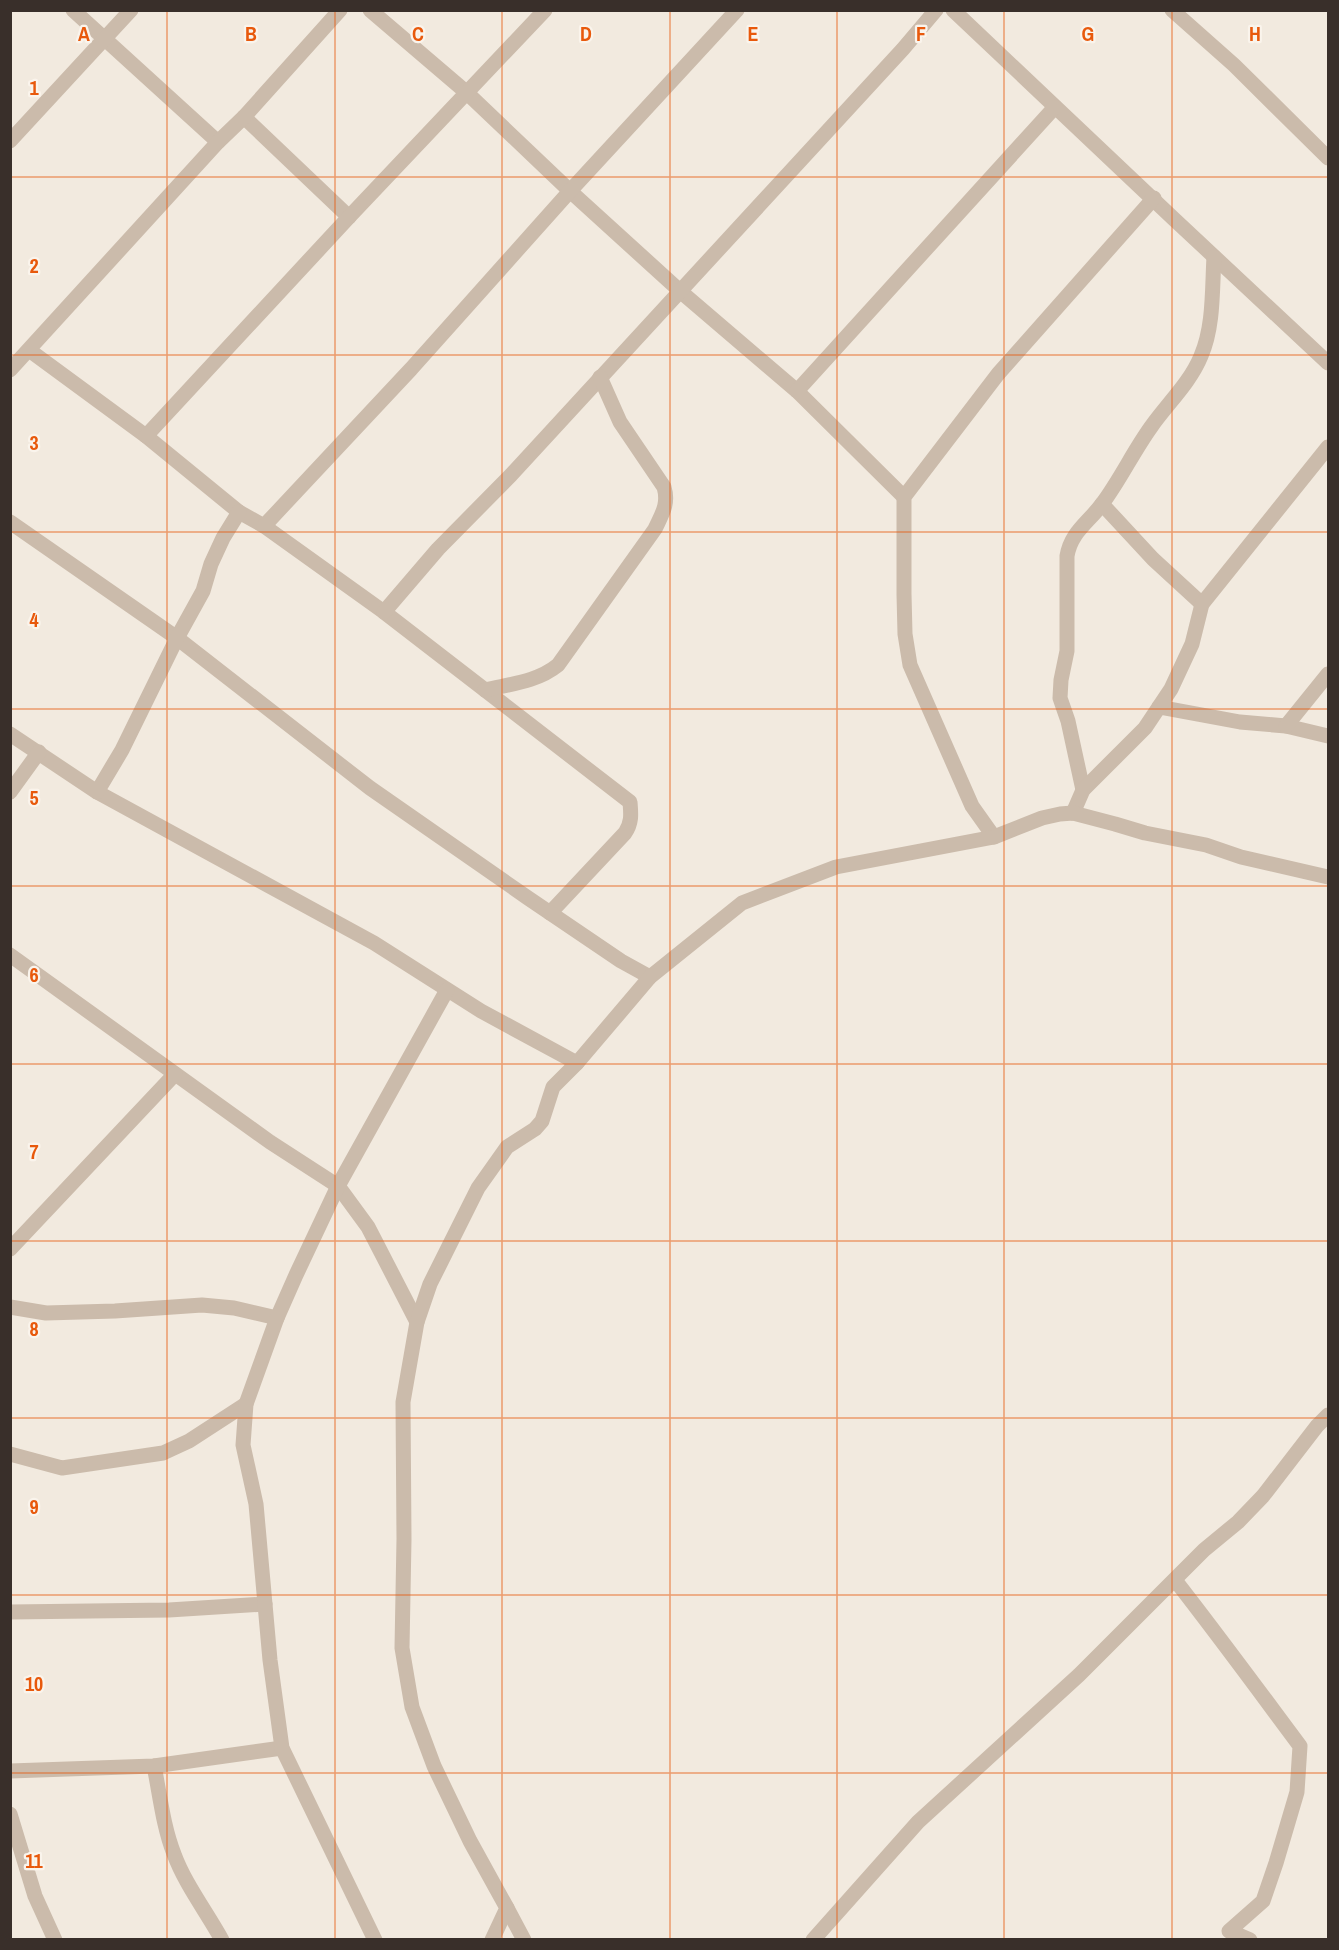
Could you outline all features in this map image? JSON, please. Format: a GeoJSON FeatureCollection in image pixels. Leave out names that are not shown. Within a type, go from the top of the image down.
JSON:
{"type":"FeatureCollection","features":[{"type":"Feature","properties":{"kind":"street"},"geometry":{"type":"LineString","coordinates":[[73,10],[218,141]]}},
{"type":"Feature","properties":{"kind":"street"},"geometry":{"type":"LineString","coordinates":[[10,141],[131,10]]}},
{"type":"Feature","properties":{"kind":"street"},"geometry":{"type":"LineString","coordinates":[[10,370],[340,10]]}},
{"type":"Feature","properties":{"kind":"street"},"geometry":{"type":"LineString","coordinates":[[370,10],[466,92],[680,291],[797,392],[904,497]]}},
{"type":"Feature","properties":{"kind":"street"},"geometry":{"type":"LineString","coordinates":[[146,436],[545,10]]}},
{"type":"Feature","properties":{"kind":"street"},"geometry":{"type":"LineString","coordinates":[[264,526],[411,369],[570,191],[737,10]]}},
{"type":"Feature","properties":{"kind":"street"},"geometry":{"type":"LineString","coordinates":[[384,612],[438,549],[511,475],[895,58],[936,10]]}},
{"type":"Feature","properties":{"kind":"street"},"geometry":{"type":"LineString","coordinates":[[953,10],[1120,170],[1154,198],[1329,363]]}},
{"type":"Feature","properties":{"kind":"street"},"geometry":{"type":"LineString","coordinates":[[1175,11],[1329,158]]}},
{"type":"Feature","properties":{"kind":"street"},"geometry":{"type":"LineString","coordinates":[[797,392],[1055,107]]}},
{"type":"Feature","properties":{"kind":"street"},"geometry":{"type":"LineString","coordinates":[[244,117],[349,217]]}},
{"type":"Feature","properties":{"kind":"street"},"geometry":{"type":"LineString","coordinates":[[994,837],[972,806],[910,665],[905,634],[904,497],[998,374],[1154,198]]}},
{"type":"Feature","properties":{"kind":"street"},"geometry":{"type":"LineString","coordinates":[[1083,790],[1068,721],[1060,699],[1066,651],[1067,556],[1072,537],[1102,504],[1151,428],[1191,375],[1201,356],[1208,333],[1214,257]]}},
{"type":"Feature","properties":{"kind":"street"},"geometry":{"type":"LineString","coordinates":[[29,350],[146,436],[239,512],[264,526],[384,612],[630,802],[632,816],[625,833],[550,913]]}},
{"type":"Feature","properties":{"kind":"street"},"geometry":{"type":"LineString","coordinates":[[485,690],[539,677],[558,665],[655,529],[666,508],[664,487],[620,422],[600,378]]}},
{"type":"Feature","properties":{"kind":"street"},"geometry":{"type":"LineString","coordinates":[[1073,813],[1083,790],[1145,728],[1171,689],[1192,644],[1202,604],[1329,447]]}},
{"type":"Feature","properties":{"kind":"street"},"geometry":{"type":"LineString","coordinates":[[1102,504],[1153,558],[1202,604]]}},
{"type":"Feature","properties":{"kind":"street"},"geometry":{"type":"LineString","coordinates":[[97,792],[122,750],[177,638],[203,591],[211,564],[239,512]]}},
{"type":"Feature","properties":{"kind":"street"},"geometry":{"type":"LineString","coordinates":[[10,522],[177,638],[370,788],[621,961],[650,977]]}},
{"type":"Feature","properties":{"kind":"street"},"geometry":{"type":"LineString","coordinates":[[1286,726],[1329,674]]}},
{"type":"Feature","properties":{"kind":"street"},"geometry":{"type":"LineString","coordinates":[[1159,707],[1240,722],[1286,726],[1329,736]]}},
{"type":"Feature","properties":{"kind":"street"},"geometry":{"type":"LineString","coordinates":[[10,734],[97,792],[374,943],[481,1011],[577,1063]]}},
{"type":"Feature","properties":{"kind":"street"},"geometry":{"type":"LineString","coordinates":[[10,792],[39,752]]}},
{"type":"Feature","properties":{"kind":"street"},"geometry":{"type":"LineString","coordinates":[[524,1940],[470,1841],[434,1766],[412,1707],[402,1648],[404,1402],[417,1322],[430,1284],[478,1188],[507,1147],[535,1130],[542,1121],[553,1087],[577,1063],[650,977],[742,903],[836,867],[994,837],[1042,818],[1073,813],[1145,833],[1206,845],[1241,857],[1329,877]]}},
{"type":"Feature","properties":{"kind":"street"},"geometry":{"type":"LineString","coordinates":[[10,955],[270,1142],[338,1186],[368,1227],[417,1322]]}},
{"type":"Feature","properties":{"kind":"street"},"geometry":{"type":"LineString","coordinates":[[375,1940],[282,1748],[270,1660],[256,1504],[243,1445],[246,1404],[277,1318],[338,1186],[447,990]]}},
{"type":"Feature","properties":{"kind":"street"},"geometry":{"type":"LineString","coordinates":[[10,1249],[175,1074]]}},
{"type":"Feature","properties":{"kind":"street"},"geometry":{"type":"LineString","coordinates":[[10,1307],[46,1313],[202,1305],[234,1308],[277,1318]]}},
{"type":"Feature","properties":{"kind":"street"},"geometry":{"type":"LineString","coordinates":[[10,1454],[62,1468],[163,1453],[189,1441],[246,1404]]}},
{"type":"Feature","properties":{"kind":"street"},"geometry":{"type":"LineString","coordinates":[[813,1940],[918,1822],[1070,1683],[1204,1550],[1238,1522],[1263,1496],[1294,1453],[1329,1415]]}},
{"type":"Feature","properties":{"kind":"street"},"geometry":{"type":"LineString","coordinates":[[1175,1580],[1300,1746],[1297,1792],[1263,1901],[1225,1935]]}},
{"type":"Feature","properties":{"kind":"street"},"geometry":{"type":"LineString","coordinates":[[10,1612],[168,1610],[265,1604]]}},
{"type":"Feature","properties":{"kind":"street"},"geometry":{"type":"LineString","coordinates":[[10,1771],[154,1766],[282,1748]]}},
{"type":"Feature","properties":{"kind":"street"},"geometry":{"type":"LineString","coordinates":[[154,1766],[167,1832],[174,1854],[189,1885],[222,1940]]}},
{"type":"Feature","properties":{"kind":"street"},"geometry":{"type":"LineString","coordinates":[[10,1814],[35,1896],[55,1940]]}},
{"type":"Feature","properties":{"kind":"street"},"geometry":{"type":"LineString","coordinates":[[492,1940],[507,1908]]}},
{"type":"Feature","properties":{"kind":"street"},"geometry":{"type":"LineString","coordinates":[[1225,1935],[1250,1940]]}}]}
